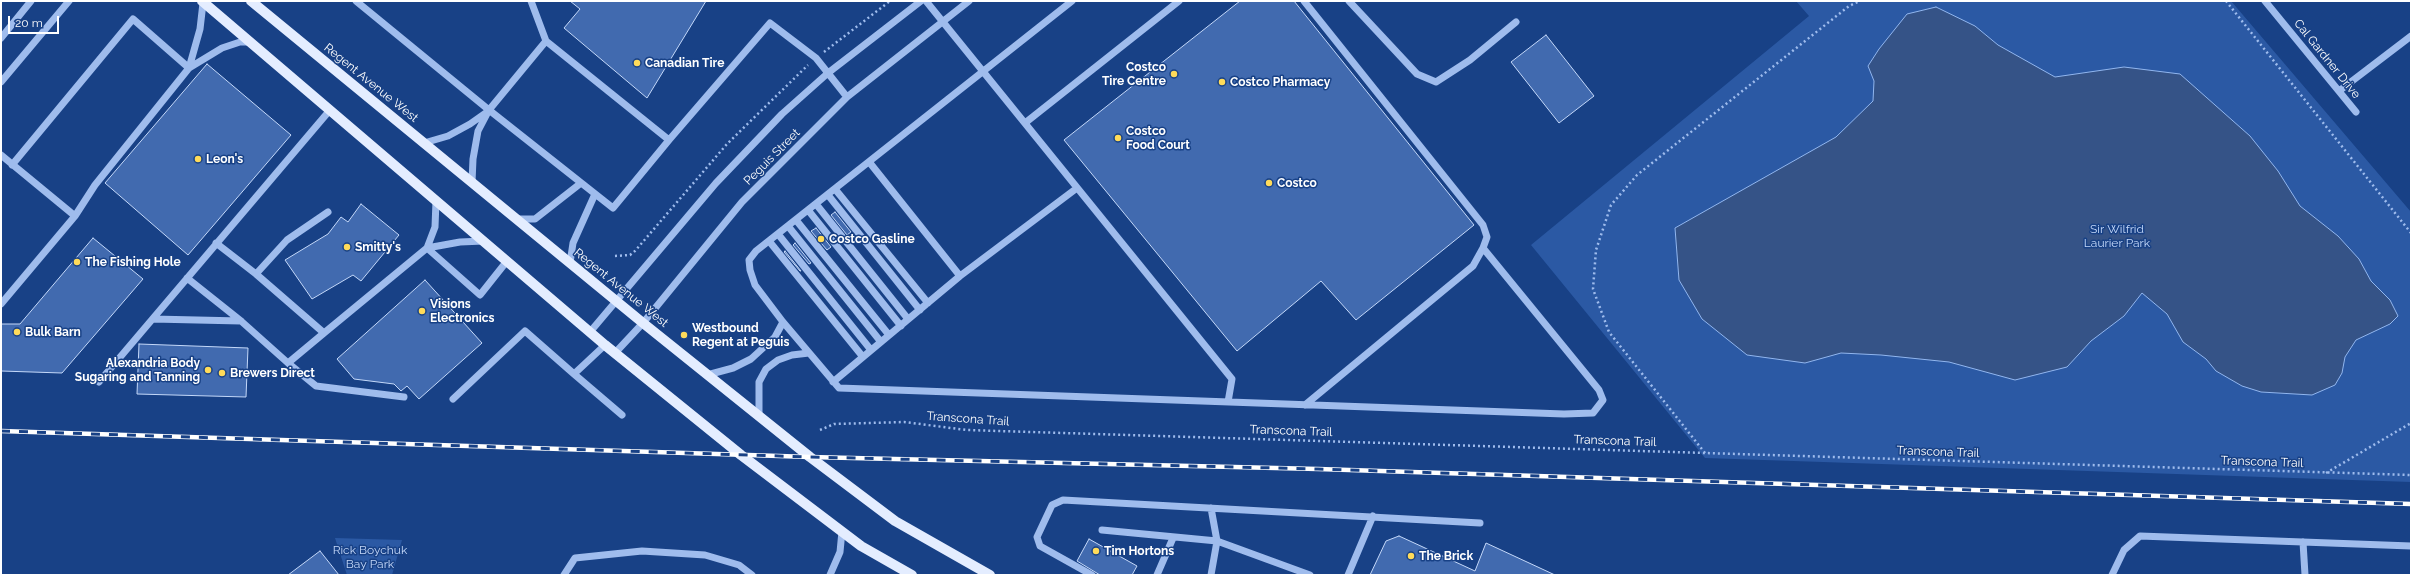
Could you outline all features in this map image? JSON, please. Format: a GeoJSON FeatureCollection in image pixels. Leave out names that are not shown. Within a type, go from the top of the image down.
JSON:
{"type":"FeatureCollection","features":[{"type":"Feature","properties":{"kind":"main road","name":"Regent Avenue West"},"geometry":{"type":"LineString","coordinates":[[251,1],[616,301],[759,416],[895,521],[990,575]]}},
{"type":"Feature","properties":{"kind":"main road"},"geometry":{"type":"LineString","coordinates":[[203,2],[605,345],[741,455],[842,532],[862,546],[912,575]]}},
{"type":"Feature","properties":{"kind":"street"},"geometry":{"type":"LineString","coordinates":[[1,38],[31,1]]}},
{"type":"Feature","properties":{"kind":"street"},"geometry":{"type":"LineString","coordinates":[[1,82],[69,1]]}},
{"type":"Feature","properties":{"kind":"street"},"geometry":{"type":"LineString","coordinates":[[356,1],[489,110],[613,208],[669,140],[770,23],[816,58],[847,97]]}},
{"type":"Feature","properties":{"kind":"street"},"geometry":{"type":"LineString","coordinates":[[531,1],[546,41],[669,140]]}},
{"type":"Feature","properties":{"kind":"street","name":"Peguis Street"},"geometry":{"type":"LineString","coordinates":[[590,332],[743,153],[782,114],[828,73],[921,1]]}},
{"type":"Feature","properties":{"kind":"street"},"geometry":{"type":"LineString","coordinates":[[926,1],[1232,379],[1228,402]]}},
{"type":"Feature","properties":{"kind":"street","name":"Peguis Street"},"geometry":{"type":"LineString","coordinates":[[615,353],[643,323],[742,202],[847,97],[970,1]]}},
{"type":"Feature","properties":{"kind":"street"},"geometry":{"type":"LineString","coordinates":[[1072,1],[984,73],[769,241],[749,260],[750,270],[755,285],[783,322],[839,388],[1576,415],[1593,413],[1603,400],[1599,390],[1483,248]]}},
{"type":"Feature","properties":{"kind":"street"},"geometry":{"type":"LineString","coordinates":[[1025,123],[1179,1]]}},
{"type":"Feature","properties":{"kind":"street"},"geometry":{"type":"LineString","coordinates":[[1304,1],[1483,225],[1487,237],[1473,266],[1305,405]]}},
{"type":"Feature","properties":{"kind":"street"},"geometry":{"type":"LineString","coordinates":[[1349,1],[1417,74],[1436,82],[1470,60],[1516,22]]}},
{"type":"Feature","properties":{"kind":"street","name":"Cal Gardner Drive"},"geometry":{"type":"LineString","coordinates":[[2265,1],[2356,112]]}},
{"type":"Feature","properties":{"kind":"street"},"geometry":{"type":"LineString","coordinates":[[189,68],[200,29],[203,2]]}},
{"type":"Feature","properties":{"kind":"street"},"geometry":{"type":"LineString","coordinates":[[12,165],[133,19],[189,68]]}},
{"type":"Feature","properties":{"kind":"street"},"geometry":{"type":"LineString","coordinates":[[2339,91],[2411,36]]}},
{"type":"Feature","properties":{"kind":"street"},"geometry":{"type":"LineString","coordinates":[[472,182],[473,159],[478,131],[489,110],[546,41]]}},
{"type":"Feature","properties":{"kind":"street"},"geometry":{"type":"LineString","coordinates":[[1,304],[75,216],[95,184],[189,68],[222,48],[240,42],[249,42]]}},
{"type":"Feature","properties":{"kind":"street"},"geometry":{"type":"LineString","coordinates":[[99,382],[330,110]]}},
{"type":"Feature","properties":{"kind":"street"},"geometry":{"type":"LineString","coordinates":[[424,143],[448,136],[470,124],[489,110]]}},
{"type":"Feature","properties":{"kind":"street"},"geometry":{"type":"LineString","coordinates":[[1,155],[75,216]]}},
{"type":"Feature","properties":{"kind":"street"},"geometry":{"type":"LineString","coordinates":[[870,163],[960,276]]}},
{"type":"Feature","properties":{"kind":"street"},"geometry":{"type":"LineString","coordinates":[[517,220],[536,219],[581,183]]}},
{"type":"Feature","properties":{"kind":"street"},"geometry":{"type":"LineString","coordinates":[[833,382],[960,276],[1077,188]]}},
{"type":"Feature","properties":{"kind":"street"},"geometry":{"type":"LineString","coordinates":[[835,189],[928,303]]}},
{"type":"Feature","properties":{"kind":"street"},"geometry":{"type":"LineString","coordinates":[[570,263],[573,243],[595,194]]}},
{"type":"Feature","properties":{"kind":"street"},"geometry":{"type":"LineString","coordinates":[[828,195],[920,310]]}},
{"type":"Feature","properties":{"kind":"street"},"geometry":{"type":"LineString","coordinates":[[427,248],[435,227],[436,201]]}},
{"type":"Feature","properties":{"kind":"street"},"geometry":{"type":"LineString","coordinates":[[816,204],[908,320]]}},
{"type":"Feature","properties":{"kind":"street"},"geometry":{"type":"LineString","coordinates":[[808,210],[901,326]]}},
{"type":"Feature","properties":{"kind":"street"},"geometry":{"type":"LineString","coordinates":[[256,274],[288,240],[328,212]]}},
{"type":"Feature","properties":{"kind":"street"},"geometry":{"type":"LineString","coordinates":[[796,220],[889,335]]}},
{"type":"Feature","properties":{"kind":"street"},"geometry":{"type":"LineString","coordinates":[[788,226],[881,342]]}},
{"type":"Feature","properties":{"kind":"street"},"geometry":{"type":"LineString","coordinates":[[778,234],[871,350]]}},
{"type":"Feature","properties":{"kind":"street"},"geometry":{"type":"LineString","coordinates":[[288,363],[427,248],[460,242],[484,241]]}},
{"type":"Feature","properties":{"kind":"street"},"geometry":{"type":"LineString","coordinates":[[769,241],[863,357]]}},
{"type":"Feature","properties":{"kind":"street"},"geometry":{"type":"LineString","coordinates":[[216,243],[256,274],[324,333]]}},
{"type":"Feature","properties":{"kind":"street"},"geometry":{"type":"LineString","coordinates":[[427,248],[480,296],[507,261]]}},
{"type":"Feature","properties":{"kind":"street"},"geometry":{"type":"LineString","coordinates":[[187,278],[241,321],[316,386],[404,397]]}},
{"type":"Feature","properties":{"kind":"street"},"geometry":{"type":"LineString","coordinates":[[153,319],[241,321]]}},
{"type":"Feature","properties":{"kind":"street"},"geometry":{"type":"LineString","coordinates":[[707,375],[733,368],[751,359],[775,338],[783,322]]}},
{"type":"Feature","properties":{"kind":"street"},"geometry":{"type":"LineString","coordinates":[[453,399],[525,331],[622,415]]}},
{"type":"Feature","properties":{"kind":"street"},"geometry":{"type":"LineString","coordinates":[[574,374],[605,345]]}},
{"type":"Feature","properties":{"kind":"street"},"geometry":{"type":"LineString","coordinates":[[759,416],[759,382],[766,369],[778,360],[792,355],[809,353]]}},
{"type":"Feature","properties":{"kind":"street"},"geometry":{"type":"LineString","coordinates":[[1092,575],[1040,546],[1037,537],[1052,505],[1063,500],[1480,523]]}},
{"type":"Feature","properties":{"kind":"street"},"geometry":{"type":"LineString","coordinates":[[1211,508],[1217,541],[1211,575]]}},
{"type":"Feature","properties":{"kind":"street"},"geometry":{"type":"LineString","coordinates":[[1348,575],[1373,516]]}},
{"type":"Feature","properties":{"kind":"street"},"geometry":{"type":"LineString","coordinates":[[1102,530],[1173,538],[1217,541],[1310,575]]}},
{"type":"Feature","properties":{"kind":"street"},"geometry":{"type":"LineString","coordinates":[[830,575],[840,552],[842,532]]}},
{"type":"Feature","properties":{"kind":"street"},"geometry":{"type":"LineString","coordinates":[[2112,575],[2124,550],[2140,536],[2411,546]]}},
{"type":"Feature","properties":{"kind":"street"},"geometry":{"type":"LineString","coordinates":[[1157,575],[1173,538]]}},
{"type":"Feature","properties":{"kind":"street"},"geometry":{"type":"LineString","coordinates":[[2303,542],[2305,575]]}},
{"type":"Feature","properties":{"kind":"street"},"geometry":{"type":"LineString","coordinates":[[564,575],[575,558],[642,551],[705,554],[739,565],[752,575]]}},
{"type":"Feature","properties":{"kind":"path"},"geometry":{"type":"LineString","coordinates":[[615,256],[630,255],[635,252],[727,144],[816,58],[890,1]]}},
{"type":"Feature","properties":{"kind":"path"},"geometry":{"type":"LineString","coordinates":[[1849,6],[1851,1]]}},
{"type":"Feature","properties":{"kind":"path"},"geometry":{"type":"LineString","coordinates":[[1706,453],[1609,332],[1593,289],[1596,250],[1611,205],[1637,175],[1849,6],[1860,1]]}},
{"type":"Feature","properties":{"kind":"path"},"geometry":{"type":"LineString","coordinates":[[2226,1],[2411,233]]}},
{"type":"Feature","properties":{"kind":"path","name":"Transcona Trail"},"geometry":{"type":"LineString","coordinates":[[820,430],[827,426],[841,423],[904,422],[967,430],[2411,476]]}},
{"type":"Feature","properties":{"kind":"path"},"geometry":{"type":"LineString","coordinates":[[2326,473],[2411,422]]}},
{"type":"Feature","properties":{"kind":"green space","name":"Sir Wilfrid Laurier Park"},"geometry":{"type":"Polygon","coordinates":[[[1796,1],[2231,1],[2411,212],[2411,482],[1705,458],[1531,245],[1809,16],[1796,1]]]}},
{"type":"Feature","properties":{"kind":"green space","name":"Rick Boychuk Bay Park"},"geometry":{"type":"Polygon","coordinates":[[[335,538],[402,540],[392,575],[347,575],[335,538]]]}},
{"type":"Feature","properties":{"kind":"shaded area"},"geometry":{"type":"Polygon","coordinates":[[[1936,7],[1975,26],[1998,45],[2055,77],[2124,67],[2180,74],[2250,136],[2278,171],[2300,206],[2338,236],[2359,259],[2371,281],[2390,300],[2398,316],[2390,324],[2356,340],[2345,357],[2342,373],[2335,385],[2312,395],[2261,392],[2242,386],[2216,371],[2206,359],[2183,342],[2167,314],[2142,293],[2124,316],[2091,341],[2067,367],[2015,380],[1949,362],[1881,355],[1841,353],[1805,363],[1747,355],[1702,319],[1679,280],[1675,228],[1836,137],[1873,101],[1874,81],[1868,66],[1879,49],[1907,14],[1936,7]]]}},
{"type":"Feature","properties":{"kind":"building","name":"Canadian Tire"},"geometry":{"type":"Polygon","coordinates":[[[570,1],[706,1],[647,98],[564,28],[580,9],[570,1]]]}},
{"type":"Feature","properties":{"kind":"building","name":"Costco"},"geometry":{"type":"Polygon","coordinates":[[[1240,1],[1294,1],[1474,225],[1356,320],[1321,281],[1237,351],[1064,140],[1240,1]]]}},
{"type":"Feature","properties":{"kind":"building"},"geometry":{"type":"Polygon","coordinates":[[[1546,35],[1594,96],[1559,123],[1511,62],[1546,35]]]}},
{"type":"Feature","properties":{"kind":"building","name":"Leon's"},"geometry":{"type":"Polygon","coordinates":[[[207,64],[291,135],[188,255],[105,183],[207,64]]]}},
{"type":"Feature","properties":{"kind":"building","name":"Smitty's"},"geometry":{"type":"Polygon","coordinates":[[[361,204],[399,235],[361,281],[353,275],[312,299],[285,260],[328,234],[341,217],[348,222],[361,204]]]}},
{"type":"Feature","properties":{"kind":"building"},"geometry":{"type":"Polygon","coordinates":[[[835,212],[851,232],[847,235],[831,215],[835,212]]]}},
{"type":"Feature","properties":{"kind":"building"},"geometry":{"type":"Polygon","coordinates":[[[816,228],[831,247],[827,250],[811,231],[816,228]]]}},
{"type":"Feature","properties":{"kind":"building"},"geometry":{"type":"Polygon","coordinates":[[[93,238],[143,279],[62,373],[1,371],[1,324],[20,324],[93,238]]]}},
{"type":"Feature","properties":{"kind":"building"},"geometry":{"type":"Polygon","coordinates":[[[795,243],[811,263],[809,264],[793,245],[795,243]]]}},
{"type":"Feature","properties":{"kind":"building"},"geometry":{"type":"Polygon","coordinates":[[[785,251],[801,271],[784,252],[785,251]]]}},
{"type":"Feature","properties":{"kind":"building","name":"Visions Electronics"},"geometry":{"type":"Polygon","coordinates":[[[425,280],[482,343],[419,399],[407,386],[401,391],[394,384],[354,379],[337,359],[425,280]]]}},
{"type":"Feature","properties":{"kind":"building"},"geometry":{"type":"Polygon","coordinates":[[[139,344],[248,348],[246,397],[137,394],[139,344]]]}},
{"type":"Feature","properties":{"kind":"building","name":"The Brick"},"geometry":{"type":"Polygon","coordinates":[[[1399,536],[1475,571],[1486,543],[1555,575],[1370,575],[1386,541],[1399,536]]]}},
{"type":"Feature","properties":{"kind":"building","name":"Tim Hortons"},"geometry":{"type":"Polygon","coordinates":[[[1089,539],[1137,566],[1132,575],[1100,575],[1077,561],[1089,539]]]}},
{"type":"Feature","properties":{"kind":"building"},"geometry":{"type":"Polygon","coordinates":[[[320,551],[339,575],[288,575],[320,551]]]}},
{"type":"Feature","properties":{"kind":"railway"},"geometry":{"type":"LineString","coordinates":[[1,431],[810,457],[1318,469],[2411,504]]}},
{"type":"Feature","properties":{"kind":"place","name":"Canadian Tire"},"geometry":{"type":"Point","coordinates":[637,63]}},
{"type":"Feature","properties":{"kind":"place","name":"Costco Tire Centre"},"geometry":{"type":"Point","coordinates":[1174,74]}},
{"type":"Feature","properties":{"kind":"place","name":"Costco Pharmacy"},"geometry":{"type":"Point","coordinates":[1222,82]}},
{"type":"Feature","properties":{"kind":"place","name":"Costco Food Court"},"geometry":{"type":"Point","coordinates":[1118,138]}},
{"type":"Feature","properties":{"kind":"place","name":"Leon's"},"geometry":{"type":"Point","coordinates":[198,159]}},
{"type":"Feature","properties":{"kind":"place","name":"Costco"},"geometry":{"type":"Point","coordinates":[1269,183]}},
{"type":"Feature","properties":{"kind":"place","name":"Costco Gasline"},"geometry":{"type":"Point","coordinates":[821,239]}},
{"type":"Feature","properties":{"kind":"place","name":"Smitty's"},"geometry":{"type":"Point","coordinates":[347,247]}},
{"type":"Feature","properties":{"kind":"place","name":"The Fishing Hole"},"geometry":{"type":"Point","coordinates":[77,262]}},
{"type":"Feature","properties":{"kind":"place","name":"Visions Electronics"},"geometry":{"type":"Point","coordinates":[422,311]}},
{"type":"Feature","properties":{"kind":"place","name":"Bulk Barn"},"geometry":{"type":"Point","coordinates":[17,332]}},
{"type":"Feature","properties":{"kind":"place","name":"Westbound Regent at Peguis"},"geometry":{"type":"Point","coordinates":[684,335]}},
{"type":"Feature","properties":{"kind":"place","name":"Alexandria Body Sugaring and Tanning"},"geometry":{"type":"Point","coordinates":[208,370]}},
{"type":"Feature","properties":{"kind":"place","name":"Brewers Direct"},"geometry":{"type":"Point","coordinates":[222,373]}},
{"type":"Feature","properties":{"kind":"place","name":"Tim Hortons"},"geometry":{"type":"Point","coordinates":[1096,551]}},
{"type":"Feature","properties":{"kind":"place","name":"The Brick"},"geometry":{"type":"Point","coordinates":[1411,556]}}]}
